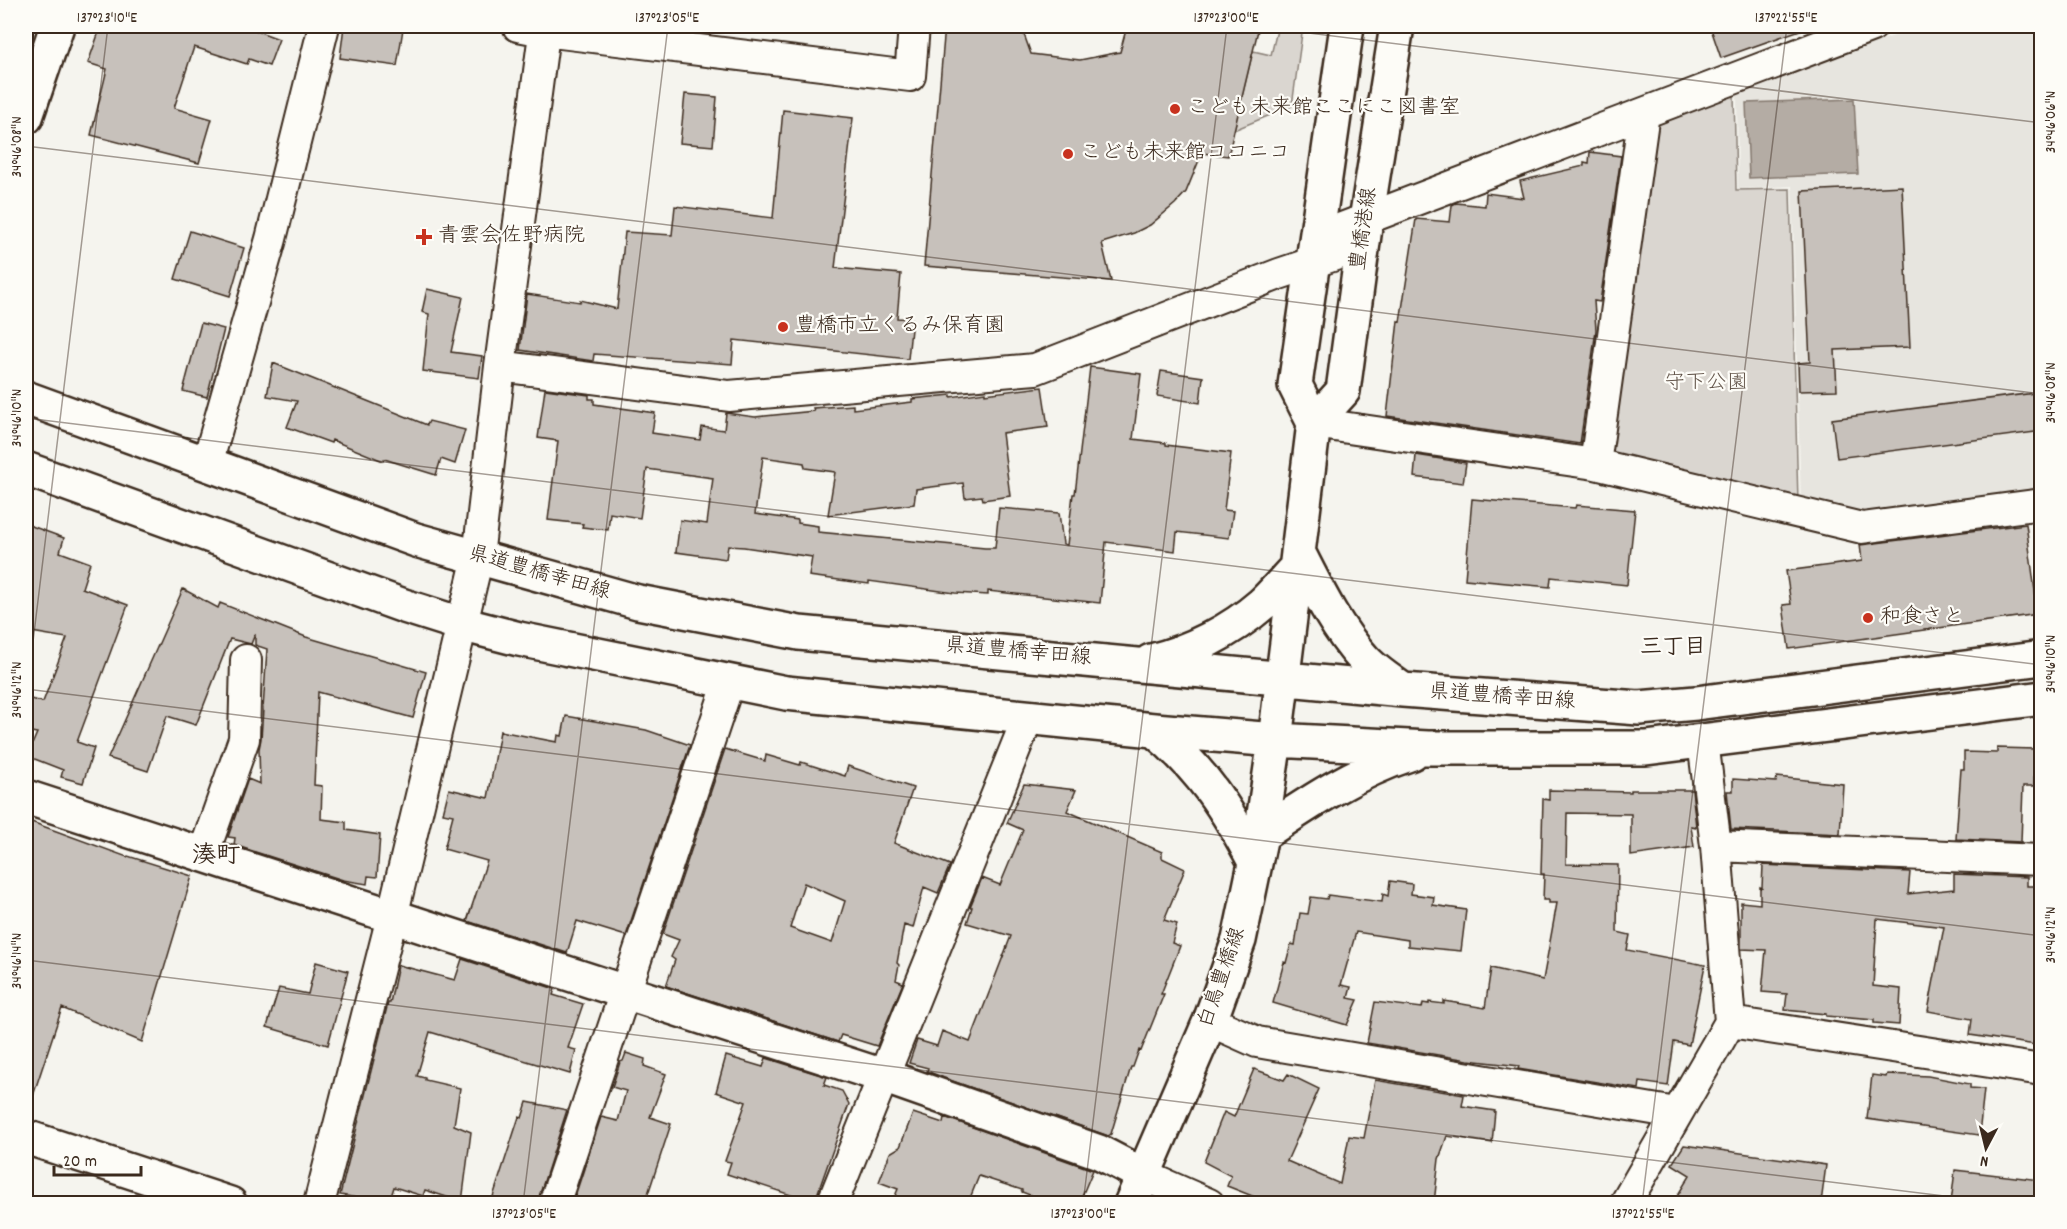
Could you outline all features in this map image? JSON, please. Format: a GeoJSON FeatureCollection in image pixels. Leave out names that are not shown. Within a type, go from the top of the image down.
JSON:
{"type":"FeatureCollection","features":[{"type":"Feature","properties":{"kind":"main road"},"geometry":{"type":"LineString","coordinates":[[26,117],[57,26]]}},
{"type":"Feature","properties":{"kind":"main road"},"geometry":{"type":"LineString","coordinates":[[1275,740],[1314,423],[1295,385],[1347,26]]}},
{"type":"Feature","properties":{"kind":"main road","name":"豊橋港線"},"geometry":{"type":"LineString","coordinates":[[1314,423],[1343,391],[1364,233],[1397,26]]}},
{"type":"Feature","properties":{"kind":"main road","name":"県道豊橋幸田線"},"geometry":{"type":"LineString","coordinates":[[26,398],[416,540],[638,602],[800,633],[1403,690],[1639,708],[1696,703],[2042,658]]}},
{"type":"Feature","properties":{"kind":"main road"},"geometry":{"type":"LineString","coordinates":[[26,469],[404,606],[461,624],[519,639],[786,693],[1155,730],[1275,740],[1428,748],[1646,748],[2042,698]]}},
{"type":"Feature","properties":{"kind":"main road"},"geometry":{"type":"LineString","coordinates":[[1137,664],[1182,651],[1208,640],[1234,624],[1262,604],[1298,559]]}},
{"type":"Feature","properties":{"kind":"main road"},"geometry":{"type":"LineString","coordinates":[[1298,559],[1334,620],[1364,660],[1403,690]]}},
{"type":"Feature","properties":{"kind":"main road"},"geometry":{"type":"LineString","coordinates":[[1155,730],[1178,750],[1258,849],[1325,792],[1383,763],[1428,748]]}},
{"type":"Feature","properties":{"kind":"main road","name":"白鳥豊橋線"},"geometry":{"type":"LineString","coordinates":[[1137,1189],[1210,1021],[1239,940],[1258,849],[1275,740]]}},
{"type":"Feature","properties":{"kind":"main road"},"geometry":{"type":"LineString","coordinates":[[26,797],[883,1076],[1099,1152],[1137,1189]]}},
{"type":"Feature","properties":{"kind":"main road"},"geometry":{"type":"LineString","coordinates":[[26,1137],[230,1203]]}},
{"type":"Feature","properties":{"kind":"street"},"geometry":{"type":"LineString","coordinates":[[207,464],[271,238],[324,26]]}},
{"type":"Feature","properties":{"kind":"street"},"geometry":{"type":"LineString","coordinates":[[319,1203],[392,917],[478,557],[536,27],[910,76],[914,26]]}},
{"type":"Feature","properties":{"kind":"street"},"geometry":{"type":"LineString","coordinates":[[500,366],[729,396],[1035,369],[1314,250],[1364,233],[1644,113],[1872,26]]}},
{"type":"Feature","properties":{"kind":"street"},"geometry":{"type":"LineString","coordinates":[[1595,464],[1644,113]]}},
{"type":"Feature","properties":{"kind":"street"},"geometry":{"type":"LineString","coordinates":[[1314,423],[1595,464],[1862,528],[2042,504]]}},
{"type":"Feature","properties":{"kind":"street"},"geometry":{"type":"LineString","coordinates":[[203,855],[244,740],[246,660]]}},
{"type":"Feature","properties":{"kind":"street"},"geometry":{"type":"LineString","coordinates":[[554,1203],[729,682]]}},
{"type":"Feature","properties":{"kind":"street"},"geometry":{"type":"LineString","coordinates":[[832,1203],[1028,717]]}},
{"type":"Feature","properties":{"kind":"street"},"geometry":{"type":"LineString","coordinates":[[1625,1203],[1730,1022],[1716,846],[1703,741]]}},
{"type":"Feature","properties":{"kind":"street"},"geometry":{"type":"LineString","coordinates":[[1716,846],[2042,860]]}},
{"type":"Feature","properties":{"kind":"street"},"geometry":{"type":"LineString","coordinates":[[1210,1021],[1257,1042],[1676,1113]]}},
{"type":"Feature","properties":{"kind":"street"},"geometry":{"type":"LineString","coordinates":[[1730,1022],[2042,1070]]}},
{"type":"Feature","properties":{"kind":"street"},"geometry":{"type":"LineString","coordinates":[[1137,1189],[1209,1203]]}},
{"type":"Feature","properties":{"kind":"shaded area"},"geometry":{"type":"Polygon","coordinates":[[[1922,26],[2041,26],[2041,492],[1856,518],[1801,504],[1792,186],[1738,189],[1737,92],[1922,26]]]}},
{"type":"Feature","properties":{"kind":"shaded area"},"geometry":{"type":"Polygon","coordinates":[[[1854,99],[1858,174],[1749,178],[1746,103],[1854,99]]]}},
{"type":"Feature","properties":{"kind":"green space"},"geometry":{"type":"Polygon","coordinates":[[[1278,26],[1303,26],[1292,106],[1234,130],[1253,51],[1271,55],[1278,26]]]}},
{"type":"Feature","properties":{"kind":"green space","name":"守下公園"},"geometry":{"type":"Polygon","coordinates":[[[1734,93],[1736,190],[1790,189],[1798,503],[1614,459],[1607,447],[1651,121],[1734,93]]]}},
{"type":"Feature","properties":{"kind":"building"},"geometry":{"type":"Polygon","coordinates":[[[101,26],[259,26],[257,31],[279,39],[269,66],[249,59],[247,64],[194,47],[174,108],[212,119],[199,163],[91,135],[107,69],[88,63],[101,26]]]}},
{"type":"Feature","properties":{"kind":"building"},"geometry":{"type":"Polygon","coordinates":[[[344,26],[403,29],[397,66],[340,58],[344,26]]]}},
{"type":"Feature","properties":{"kind":"building","name":"こども未来館ココニコ"},"geometry":{"type":"Polygon","coordinates":[[[945,26],[1021,26],[1031,54],[1080,60],[1120,52],[1127,26],[1259,26],[1228,156],[1202,153],[1186,192],[1175,204],[1150,225],[1134,233],[1102,243],[1111,281],[924,266],[945,26]]]}},
{"type":"Feature","properties":{"kind":"building"},"geometry":{"type":"Polygon","coordinates":[[[1710,26],[1803,26],[1803,29],[1721,58],[1710,26]]]}},
{"type":"Feature","properties":{"kind":"building"},"geometry":{"type":"Polygon","coordinates":[[[685,94],[717,97],[713,146],[680,143],[685,94]]]}},
{"type":"Feature","properties":{"kind":"building"},"geometry":{"type":"Polygon","coordinates":[[[783,110],[853,118],[835,268],[901,274],[897,318],[912,319],[908,359],[734,340],[732,364],[594,354],[593,361],[520,350],[527,294],[580,302],[580,300],[617,309],[625,232],[672,235],[675,206],[773,218],[783,110]]]}},
{"type":"Feature","properties":{"kind":"building"},"geometry":{"type":"Polygon","coordinates":[[[1590,152],[1621,156],[1600,302],[1594,301],[1596,330],[1580,444],[1387,416],[1398,321],[1400,322],[1416,219],[1450,222],[1452,205],[1456,203],[1485,206],[1486,193],[1524,198],[1520,181],[1584,166],[1584,162],[1589,163],[1590,152]]]}},
{"type":"Feature","properties":{"kind":"building"},"geometry":{"type":"Polygon","coordinates":[[[1902,186],[1910,347],[1835,350],[1837,390],[1799,391],[1798,363],[1810,362],[1802,191],[1902,186]]]}},
{"type":"Feature","properties":{"kind":"building"},"geometry":{"type":"Polygon","coordinates":[[[190,231],[244,248],[230,296],[175,279],[190,231]]]}},
{"type":"Feature","properties":{"kind":"building"},"geometry":{"type":"Polygon","coordinates":[[[427,289],[463,297],[451,352],[482,356],[479,378],[423,371],[429,314],[422,312],[427,289]]]}},
{"type":"Feature","properties":{"kind":"building"},"geometry":{"type":"Polygon","coordinates":[[[201,323],[224,329],[207,397],[183,391],[201,323]]]}},
{"type":"Feature","properties":{"kind":"building"},"geometry":{"type":"Polygon","coordinates":[[[273,363],[427,425],[429,421],[465,430],[455,464],[441,459],[436,475],[384,459],[383,461],[332,440],[331,443],[287,427],[297,401],[267,396],[273,363]]]}},
{"type":"Feature","properties":{"kind":"building"},"geometry":{"type":"Polygon","coordinates":[[[1090,367],[1141,374],[1133,439],[1231,453],[1224,510],[1233,511],[1229,538],[1177,532],[1175,551],[1106,542],[1100,603],[988,591],[988,595],[955,593],[869,581],[869,584],[809,576],[812,557],[744,547],[728,546],[726,559],[676,552],[680,520],[707,524],[713,478],[647,469],[640,518],[610,513],[608,530],[582,527],[583,524],[548,520],[558,441],[538,438],[545,389],[589,395],[589,399],[594,399],[594,404],[655,413],[652,433],[700,440],[702,427],[724,430],[726,413],[755,417],[814,411],[813,408],[853,405],[853,409],[912,402],[912,399],[1042,387],[1048,427],[1002,433],[1010,496],[983,500],[982,496],[965,498],[963,483],[916,489],[914,504],[828,515],[835,472],[805,468],[804,463],[763,457],[755,514],[798,520],[798,523],[818,526],[818,532],[995,548],[999,508],[1059,513],[1063,544],[1067,545],[1090,367]]]}},
{"type":"Feature","properties":{"kind":"building"},"geometry":{"type":"Polygon","coordinates":[[[1161,371],[1203,377],[1200,403],[1157,396],[1161,371]]]}},
{"type":"Feature","properties":{"kind":"building"},"geometry":{"type":"Polygon","coordinates":[[[2042,392],[2042,431],[1837,458],[1832,419],[2042,392]]]}},
{"type":"Feature","properties":{"kind":"building"},"geometry":{"type":"Polygon","coordinates":[[[1416,455],[1466,463],[1463,483],[1414,477],[1416,455]]]}},
{"type":"Feature","properties":{"kind":"building"},"geometry":{"type":"Polygon","coordinates":[[[1472,499],[1575,508],[1576,505],[1635,510],[1627,585],[1551,577],[1550,587],[1465,579],[1472,499]]]}},
{"type":"Feature","properties":{"kind":"building"},"geometry":{"type":"Polygon","coordinates":[[[26,524],[64,538],[60,552],[90,563],[82,588],[128,605],[77,742],[94,748],[83,783],[61,777],[63,770],[27,756],[37,733],[26,731],[26,698],[43,702],[67,638],[26,631],[26,524]]]}},
{"type":"Feature","properties":{"kind":"building"},"geometry":{"type":"Polygon","coordinates":[[[2026,524],[2038,614],[1789,649],[1783,605],[1791,604],[1786,571],[1862,561],[1860,545],[2026,524]]]}},
{"type":"Feature","properties":{"kind":"building"},"geometry":{"type":"Polygon","coordinates":[[[183,589],[218,608],[220,603],[306,637],[426,672],[413,718],[318,692],[314,785],[322,786],[321,819],[346,822],[346,830],[380,835],[377,877],[368,876],[367,884],[343,880],[234,845],[235,838],[228,837],[248,779],[260,784],[259,749],[267,649],[255,645],[255,634],[251,644],[230,639],[196,725],[167,716],[148,771],[108,758],[183,589]]]}},
{"type":"Feature","properties":{"kind":"building"},"geometry":{"type":"Polygon","coordinates":[[[566,716],[646,730],[690,745],[626,936],[577,921],[567,953],[467,921],[487,861],[444,849],[453,815],[443,813],[449,789],[488,798],[500,731],[557,742],[558,735],[562,736],[566,716]]]}},
{"type":"Feature","properties":{"kind":"building"},"geometry":{"type":"Polygon","coordinates":[[[1997,748],[2035,749],[2034,786],[2023,786],[2021,842],[1956,839],[1964,752],[1997,753],[1997,748]]]}},
{"type":"Feature","properties":{"kind":"building"},"geometry":{"type":"Polygon","coordinates":[[[725,749],[765,761],[766,755],[800,765],[801,762],[845,776],[848,766],[913,788],[894,843],[950,865],[938,893],[924,887],[913,928],[904,925],[896,980],[903,983],[877,1046],[841,1035],[838,1042],[666,986],[675,960],[671,957],[679,940],[663,934],[725,749]],[[804,883],[790,928],[832,943],[845,901],[804,883]]]}},
{"type":"Feature","properties":{"kind":"building"},"geometry":{"type":"Polygon","coordinates":[[[1777,777],[1843,784],[1840,834],[1731,829],[1727,791],[1733,791],[1733,779],[1776,782],[1777,777]]]}},
{"type":"Feature","properties":{"kind":"building"},"geometry":{"type":"Polygon","coordinates":[[[1024,784],[1076,790],[1067,811],[1162,852],[1162,858],[1185,869],[1164,920],[1177,924],[1172,943],[1180,946],[1141,1051],[1139,1050],[1133,1067],[1131,1067],[1111,1134],[1108,1136],[944,1078],[927,1071],[928,1068],[909,1063],[917,1040],[937,1046],[942,1031],[970,1042],[1011,936],[967,923],[972,907],[970,907],[982,878],[1000,885],[1023,830],[1007,823],[1024,784]]]}},
{"type":"Feature","properties":{"kind":"building"},"geometry":{"type":"Polygon","coordinates":[[[1549,790],[1631,792],[1631,790],[1692,790],[1696,827],[1691,826],[1694,847],[1631,856],[1631,814],[1567,813],[1566,864],[1618,865],[1617,932],[1630,935],[1627,950],[1705,965],[1689,1045],[1674,1042],[1668,1086],[1640,1082],[1639,1089],[1518,1069],[1519,1066],[1367,1043],[1375,1002],[1422,1008],[1423,1003],[1444,1004],[1444,1001],[1485,1008],[1491,968],[1543,980],[1557,903],[1543,900],[1544,874],[1541,874],[1543,799],[1549,800],[1549,790]]]}},
{"type":"Feature","properties":{"kind":"building"},"geometry":{"type":"Polygon","coordinates":[[[26,820],[127,857],[192,876],[142,1042],[62,1008],[30,1105],[26,1104],[26,820]]]}},
{"type":"Feature","properties":{"kind":"building"},"geometry":{"type":"Polygon","coordinates":[[[1763,865],[1910,872],[1908,894],[1954,889],[1954,874],[2027,877],[2027,886],[2042,886],[2042,1046],[1970,1035],[1972,1019],[1928,1011],[1944,927],[1877,919],[1873,986],[1901,989],[1899,1025],[1785,1010],[1787,994],[1762,992],[1766,950],[1741,949],[1741,902],[1760,904],[1763,865]]]}},
{"type":"Feature","properties":{"kind":"building"},"geometry":{"type":"Polygon","coordinates":[[[1390,881],[1412,884],[1411,894],[1434,897],[1433,905],[1466,910],[1461,951],[1408,946],[1408,940],[1356,932],[1341,985],[1351,987],[1348,998],[1358,1000],[1347,1025],[1273,1003],[1284,962],[1286,963],[1291,944],[1295,945],[1300,913],[1308,914],[1311,897],[1327,899],[1328,895],[1382,902],[1383,894],[1388,896],[1390,881]]]}},
{"type":"Feature","properties":{"kind":"building"},"geometry":{"type":"Polygon","coordinates":[[[462,959],[555,989],[553,995],[583,1004],[568,1048],[576,1050],[570,1074],[430,1032],[417,1076],[460,1088],[454,1125],[471,1132],[462,1202],[425,1190],[423,1196],[394,1187],[389,1203],[340,1195],[398,965],[455,980],[462,959]]]}},
{"type":"Feature","properties":{"kind":"building"},"geometry":{"type":"Polygon","coordinates":[[[316,962],[348,971],[328,1045],[267,1027],[279,988],[308,994],[316,962]]]}},
{"type":"Feature","properties":{"kind":"building"},"geometry":{"type":"Polygon","coordinates":[[[626,1053],[645,1059],[644,1066],[666,1074],[650,1117],[671,1124],[645,1203],[588,1203],[574,1199],[601,1117],[618,1121],[626,1091],[612,1087],[620,1062],[623,1061],[626,1053]]]}},
{"type":"Feature","properties":{"kind":"building"},"geometry":{"type":"Polygon","coordinates":[[[726,1056],[763,1067],[766,1058],[827,1077],[824,1085],[842,1091],[849,1104],[817,1195],[806,1200],[727,1174],[731,1162],[725,1161],[746,1102],[716,1092],[726,1056]]]}},
{"type":"Feature","properties":{"kind":"building"},"geometry":{"type":"Polygon","coordinates":[[[1254,1069],[1284,1080],[1288,1074],[1319,1089],[1287,1161],[1340,1184],[1349,1136],[1364,1138],[1375,1080],[1464,1095],[1462,1106],[1495,1111],[1492,1143],[1447,1136],[1439,1159],[1434,1203],[1270,1203],[1227,1186],[1231,1176],[1204,1162],[1224,1112],[1234,1117],[1254,1069]]]}},
{"type":"Feature","properties":{"kind":"building"},"geometry":{"type":"Polygon","coordinates":[[[1887,1074],[1928,1076],[1970,1084],[1970,1088],[1984,1089],[1979,1135],[1867,1119],[1872,1075],[1886,1077],[1887,1074]]]}},
{"type":"Feature","properties":{"kind":"building"},"geometry":{"type":"Polygon","coordinates":[[[527,1102],[567,1110],[537,1203],[491,1203],[519,1117],[522,1118],[527,1102]]]}},
{"type":"Feature","properties":{"kind":"building"},"geometry":{"type":"Polygon","coordinates":[[[913,1113],[943,1123],[944,1117],[1093,1170],[1079,1203],[1050,1203],[1022,1192],[1022,1190],[979,1176],[968,1203],[892,1203],[898,1189],[879,1182],[890,1153],[900,1147],[913,1113]]]}},
{"type":"Feature","properties":{"kind":"building"},"geometry":{"type":"Polygon","coordinates":[[[1684,1145],[1826,1165],[1821,1203],[1673,1203],[1690,1175],[1672,1164],[1684,1145]]]}},
{"type":"Feature","properties":{"kind":"building"},"geometry":{"type":"Polygon","coordinates":[[[1955,1170],[2042,1180],[2042,1203],[1951,1203],[1955,1170]]]}},
{"type":"Feature","properties":{"kind":"place","name":"こども未来館ここにこ図書室"},"geometry":{"type":"Point","coordinates":[1175,109]}},
{"type":"Feature","properties":{"kind":"place","name":"こども未来館ココニコ"},"geometry":{"type":"Point","coordinates":[1068,154]}},
{"type":"Feature","properties":{"kind":"place","name":"青雲会佐野病院"},"geometry":{"type":"Point","coordinates":[424,237]}},
{"type":"Feature","properties":{"kind":"place","name":"豊橋市立くるみ保育園"},"geometry":{"type":"Point","coordinates":[783,327]}},
{"type":"Feature","properties":{"kind":"place","name":"和食さと"},"geometry":{"type":"Point","coordinates":[1868,618]}},
{"type":"Feature","properties":{"kind":"district","name":"三丁目"},"geometry":{"type":"Point","coordinates":[1673,648]}},
{"type":"Feature","properties":{"kind":"district","name":"湊町"},"geometry":{"type":"Point","coordinates":[216,857]}}]}
